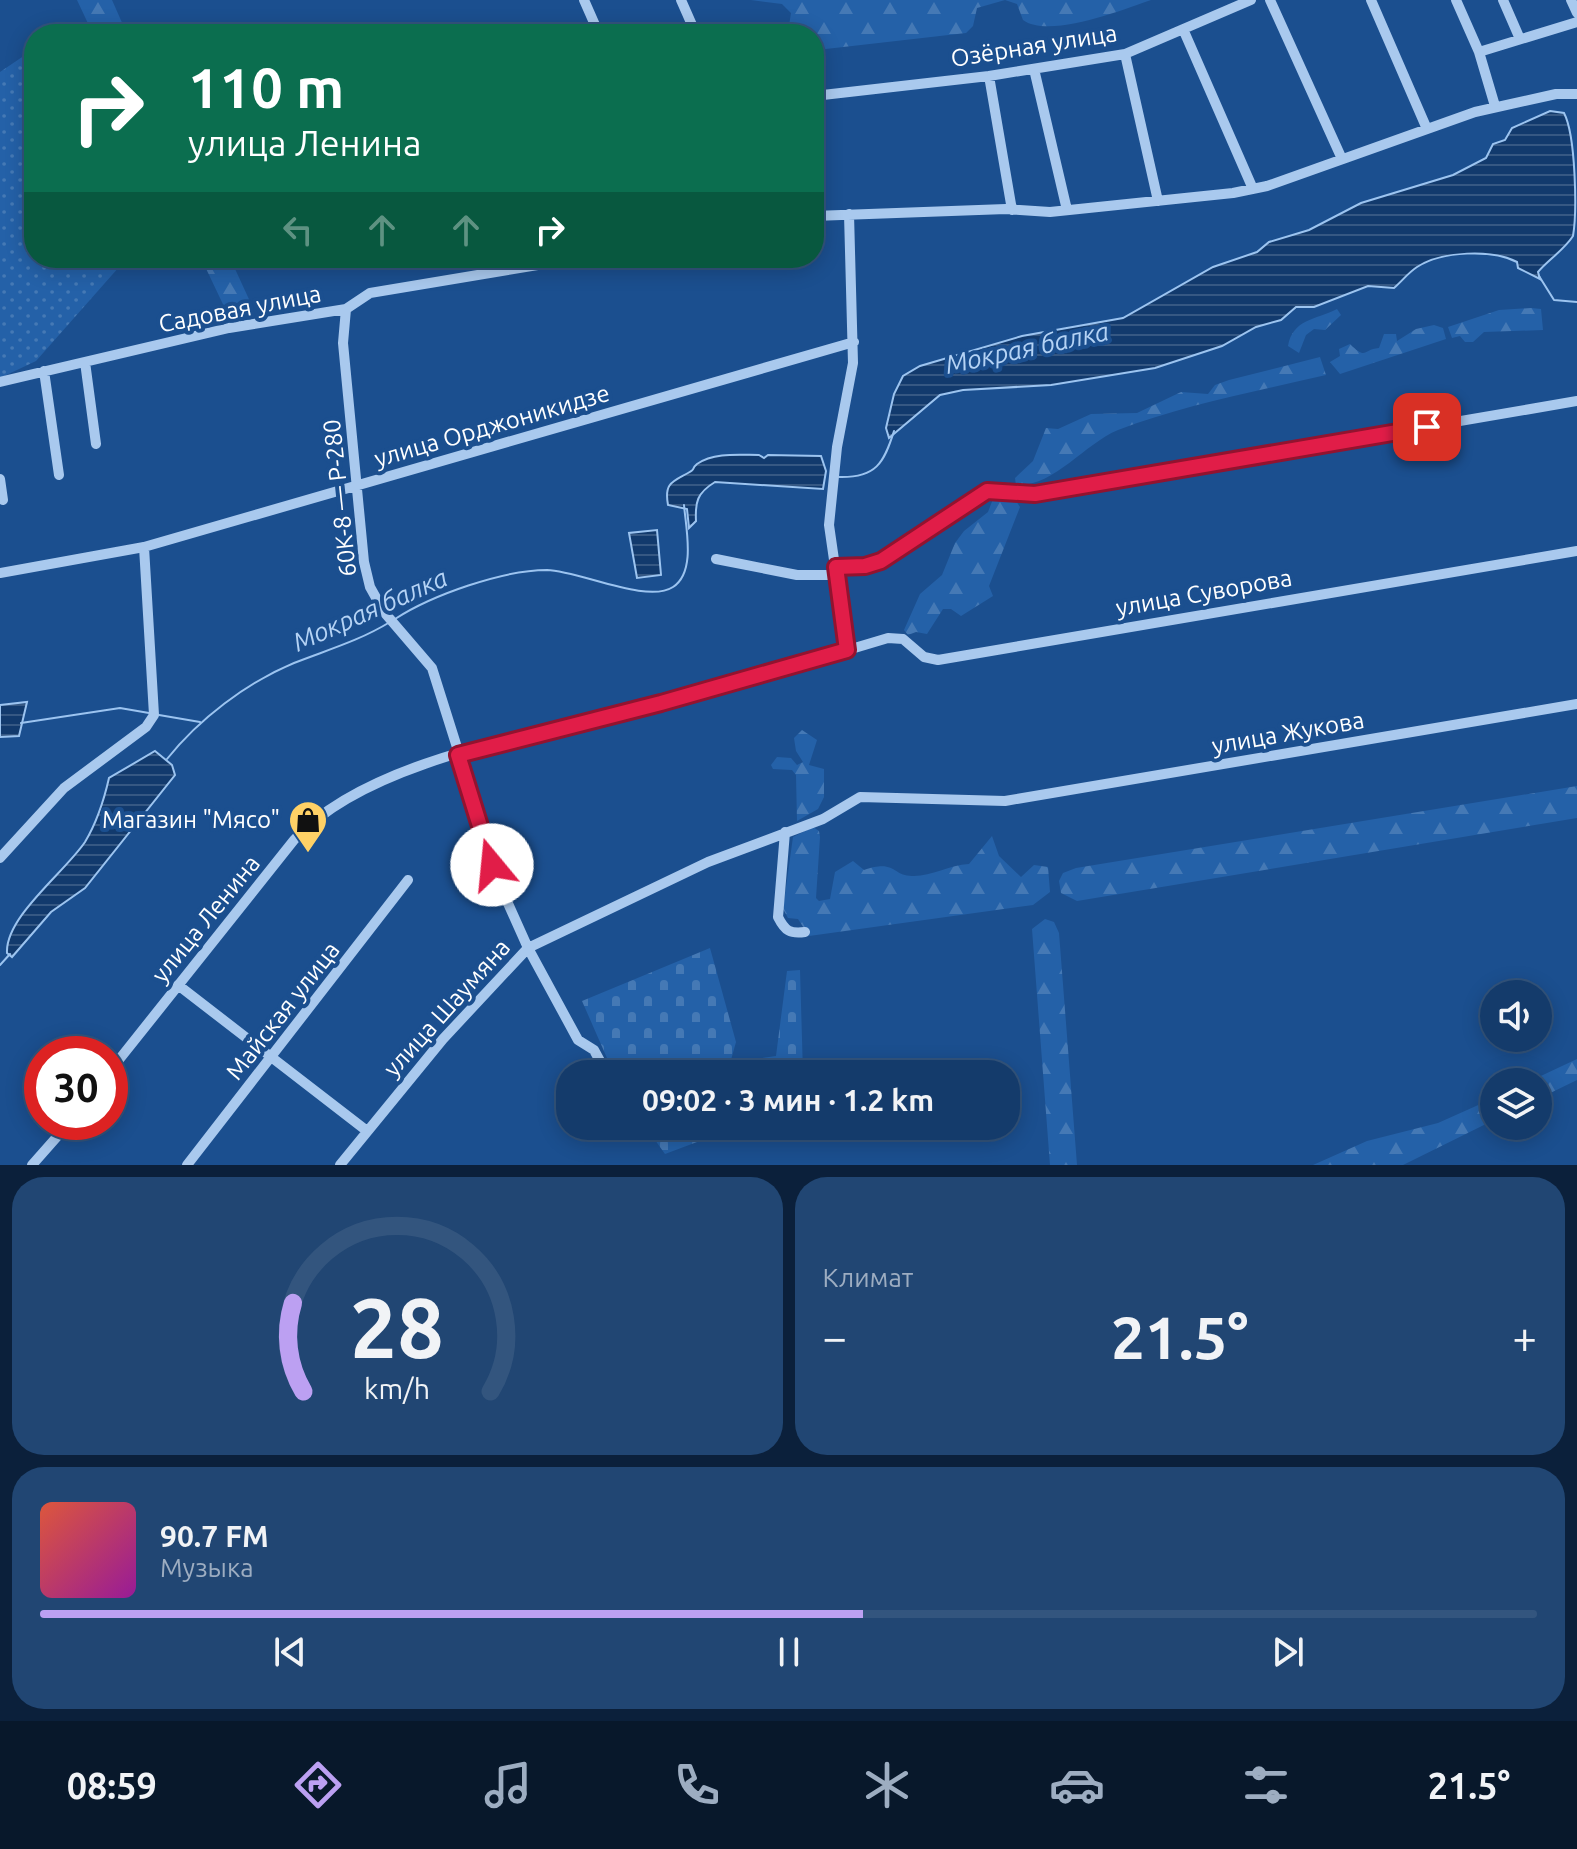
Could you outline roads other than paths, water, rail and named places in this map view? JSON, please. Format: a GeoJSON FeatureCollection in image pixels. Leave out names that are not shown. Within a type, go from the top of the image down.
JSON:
{"type":"FeatureCollection","features":[{"type":"Feature","properties":{"kind":"street"},"geometry":{"type":"LineString","coordinates":[[584,0],[595,24]]}},
{"type":"Feature","properties":{"kind":"street"},"geometry":{"type":"LineString","coordinates":[[681,0],[692,24]]}},
{"type":"Feature","properties":{"kind":"street","name":"Озёрная улица"},"geometry":{"type":"LineString","coordinates":[[824,95],[989,76],[1125,54],[1251,0]]}},
{"type":"Feature","properties":{"kind":"street"},"geometry":{"type":"LineString","coordinates":[[1270,0],[1342,159]]}},
{"type":"Feature","properties":{"kind":"street"},"geometry":{"type":"LineString","coordinates":[[1371,0],[1427,129]]}},
{"type":"Feature","properties":{"kind":"street"},"geometry":{"type":"LineString","coordinates":[[1456,0],[1479,52],[1495,106]]}},
{"type":"Feature","properties":{"kind":"street"},"geometry":{"type":"LineString","coordinates":[[1503,0],[1520,39]]}},
{"type":"Feature","properties":{"kind":"street"},"geometry":{"type":"LineString","coordinates":[[1571,0],[1577,13]]}},
{"type":"Feature","properties":{"kind":"street"},"geometry":{"type":"LineString","coordinates":[[1479,52],[1577,22]]}},
{"type":"Feature","properties":{"kind":"street"},"geometry":{"type":"LineString","coordinates":[[1183,29],[1253,189]]}},
{"type":"Feature","properties":{"kind":"street"},"geometry":{"type":"LineString","coordinates":[[1125,54],[1158,201]]}},
{"type":"Feature","properties":{"kind":"street"},"geometry":{"type":"LineString","coordinates":[[1034,69],[1067,210]]}},
{"type":"Feature","properties":{"kind":"street"},"geometry":{"type":"LineString","coordinates":[[989,76],[1012,210]]}},
{"type":"Feature","properties":{"kind":"street"},"geometry":{"type":"LineString","coordinates":[[824,215],[1067,210],[1253,189],[1495,106],[1556,94],[1576,95]]}},
{"type":"Feature","properties":{"kind":"street"},"geometry":{"type":"LineString","coordinates":[[847,650],[830,509],[854,342],[849,214]]}},
{"type":"Feature","properties":{"kind":"street","name":"Садовая улица"},"geometry":{"type":"LineString","coordinates":[[0,382],[229,328],[346,309],[370,293],[520,268]]}},
{"type":"Feature","properties":{"kind":"street","name":"60К-8 — Р-280"},"geometry":{"type":"LineString","coordinates":[[346,309],[343,343],[366,577],[384,612],[432,668],[492,865],[528,948],[578,1040],[594,1050],[599,1060]]}},
{"type":"Feature","properties":{"kind":"street","name":"улица Орджоникидзе"},"geometry":{"type":"LineString","coordinates":[[0,573],[144,547],[854,342]]}},
{"type":"Feature","properties":{"kind":"street"},"geometry":{"type":"LineString","coordinates":[[85,362],[96,444]]}},
{"type":"Feature","properties":{"kind":"street"},"geometry":{"type":"LineString","coordinates":[[44,371],[59,475]]}},
{"type":"Feature","properties":{"kind":"street"},"geometry":{"type":"LineString","coordinates":[[716,559],[797,575],[865,566],[881,561],[987,491],[1035,494],[1577,401]]}},
{"type":"Feature","properties":{"kind":"street"},"geometry":{"type":"LineString","coordinates":[[0,479],[3,500]]}},
{"type":"Feature","properties":{"kind":"street"},"geometry":{"type":"LineString","coordinates":[[0,858],[56,796],[146,727],[154,715],[144,547]]}},
{"type":"Feature","properties":{"kind":"street","name":"улица Суворова"},"geometry":{"type":"LineString","coordinates":[[847,650],[897,637],[924,657],[938,660],[1577,551]]}},
{"type":"Feature","properties":{"kind":"street","name":"улица Ленина"},"geometry":{"type":"LineString","coordinates":[[128,1048],[316,818],[358,793],[458,755],[661,703],[847,650]]}},
{"type":"Feature","properties":{"kind":"street","name":"улица Жукова"},"geometry":{"type":"LineString","coordinates":[[785,832],[823,819],[860,797],[1005,801],[1577,704]]}},
{"type":"Feature","properties":{"kind":"street"},"geometry":{"type":"LineString","coordinates":[[785,832],[778,917],[783,928],[792,934],[805,932]]}},
{"type":"Feature","properties":{"kind":"street","name":"улица Шаумяна"},"geometry":{"type":"LineString","coordinates":[[340,1165],[443,1039],[528,948],[645,890],[785,832]]}},
{"type":"Feature","properties":{"kind":"street","name":"Майская улица"},"geometry":{"type":"LineString","coordinates":[[187,1165],[408,880]]}},
{"type":"Feature","properties":{"kind":"street"},"geometry":{"type":"LineString","coordinates":[[178,985],[367,1131]]}},
{"type":"Feature","properties":{"kind":"street"},"geometry":{"type":"LineString","coordinates":[[32,1165],[54,1140]]}},
{"type":"Feature","properties":{"kind":"water"},"geometry":{"type":"Polygon","coordinates":[[[1550,111],[1564,113],[1568,124],[1574,174],[1574,225],[1573,236],[1538,272],[1540,279],[1518,268],[1517,262],[1494,255],[1467,254],[1440,258],[1417,267],[1394,288],[1368,286],[1314,307],[1296,307],[1281,320],[1256,327],[1222,346],[1155,368],[1051,385],[963,390],[940,395],[889,438],[886,428],[894,394],[903,376],[920,366],[1022,336],[1123,318],[1213,267],[1257,252],[1269,242],[1309,230],[1361,203],[1453,175],[1486,158],[1493,144],[1505,140],[1512,128],[1550,111]]]}},
{"type":"Feature","properties":{"kind":"water"},"geometry":{"type":"Polygon","coordinates":[[[727,455],[759,455],[764,458],[768,455],[821,456],[826,471],[823,489],[715,482],[701,494],[696,521],[689,528],[687,509],[668,505],[670,484],[704,460],[727,455]]]}},
{"type":"Feature","properties":{"kind":"water"},"geometry":{"type":"Polygon","coordinates":[[[657,530],[661,575],[637,578],[629,533],[657,530]]]}},
{"type":"Feature","properties":{"kind":"water"},"geometry":{"type":"Polygon","coordinates":[[[27,702],[19,736],[0,737],[0,705],[27,702]]]}},
{"type":"Feature","properties":{"kind":"water"},"geometry":{"type":"Polygon","coordinates":[[[155,751],[172,765],[175,775],[85,888],[51,912],[12,957],[7,953],[16,925],[85,842],[100,811],[109,778],[155,751]]]}},
{"type":"Feature","properties":{"kind":"waterway","name":"Мокрая балка"},"geometry":{"type":"LineString","coordinates":[[1539,276],[1554,300],[1577,302]]}},
{"type":"Feature","properties":{"kind":"waterway","name":"Мокрая балка"},"geometry":{"type":"LineString","coordinates":[[839,477],[862,475],[877,466],[894,431]]}},
{"type":"Feature","properties":{"kind":"waterway","name":"Мокрая балка"},"geometry":{"type":"LineString","coordinates":[[395,619],[428,601],[468,586],[529,571],[561,572],[647,592],[673,587],[685,571],[687,561],[684,505]]}},
{"type":"Feature","properties":{"kind":"waterway","name":"Мокрая балка"},"geometry":{"type":"LineString","coordinates":[[167,759],[209,716],[258,681],[390,622]]}},
{"type":"Feature","properties":{"kind":"waterway"},"geometry":{"type":"LineString","coordinates":[[21,723],[120,708],[149,713]]}},
{"type":"Feature","properties":{"kind":"waterway"},"geometry":{"type":"LineString","coordinates":[[159,715],[200,722]]}},
{"type":"Feature","properties":{"kind":"waterway","name":"Мокрая балка"},"geometry":{"type":"LineString","coordinates":[[0,965],[10,954]]}},
{"type":"Feature","properties":{"kind":"place","name":"Магазин \"Мясо\""},"geometry":{"type":"Point","coordinates":[308,854]}}]}
